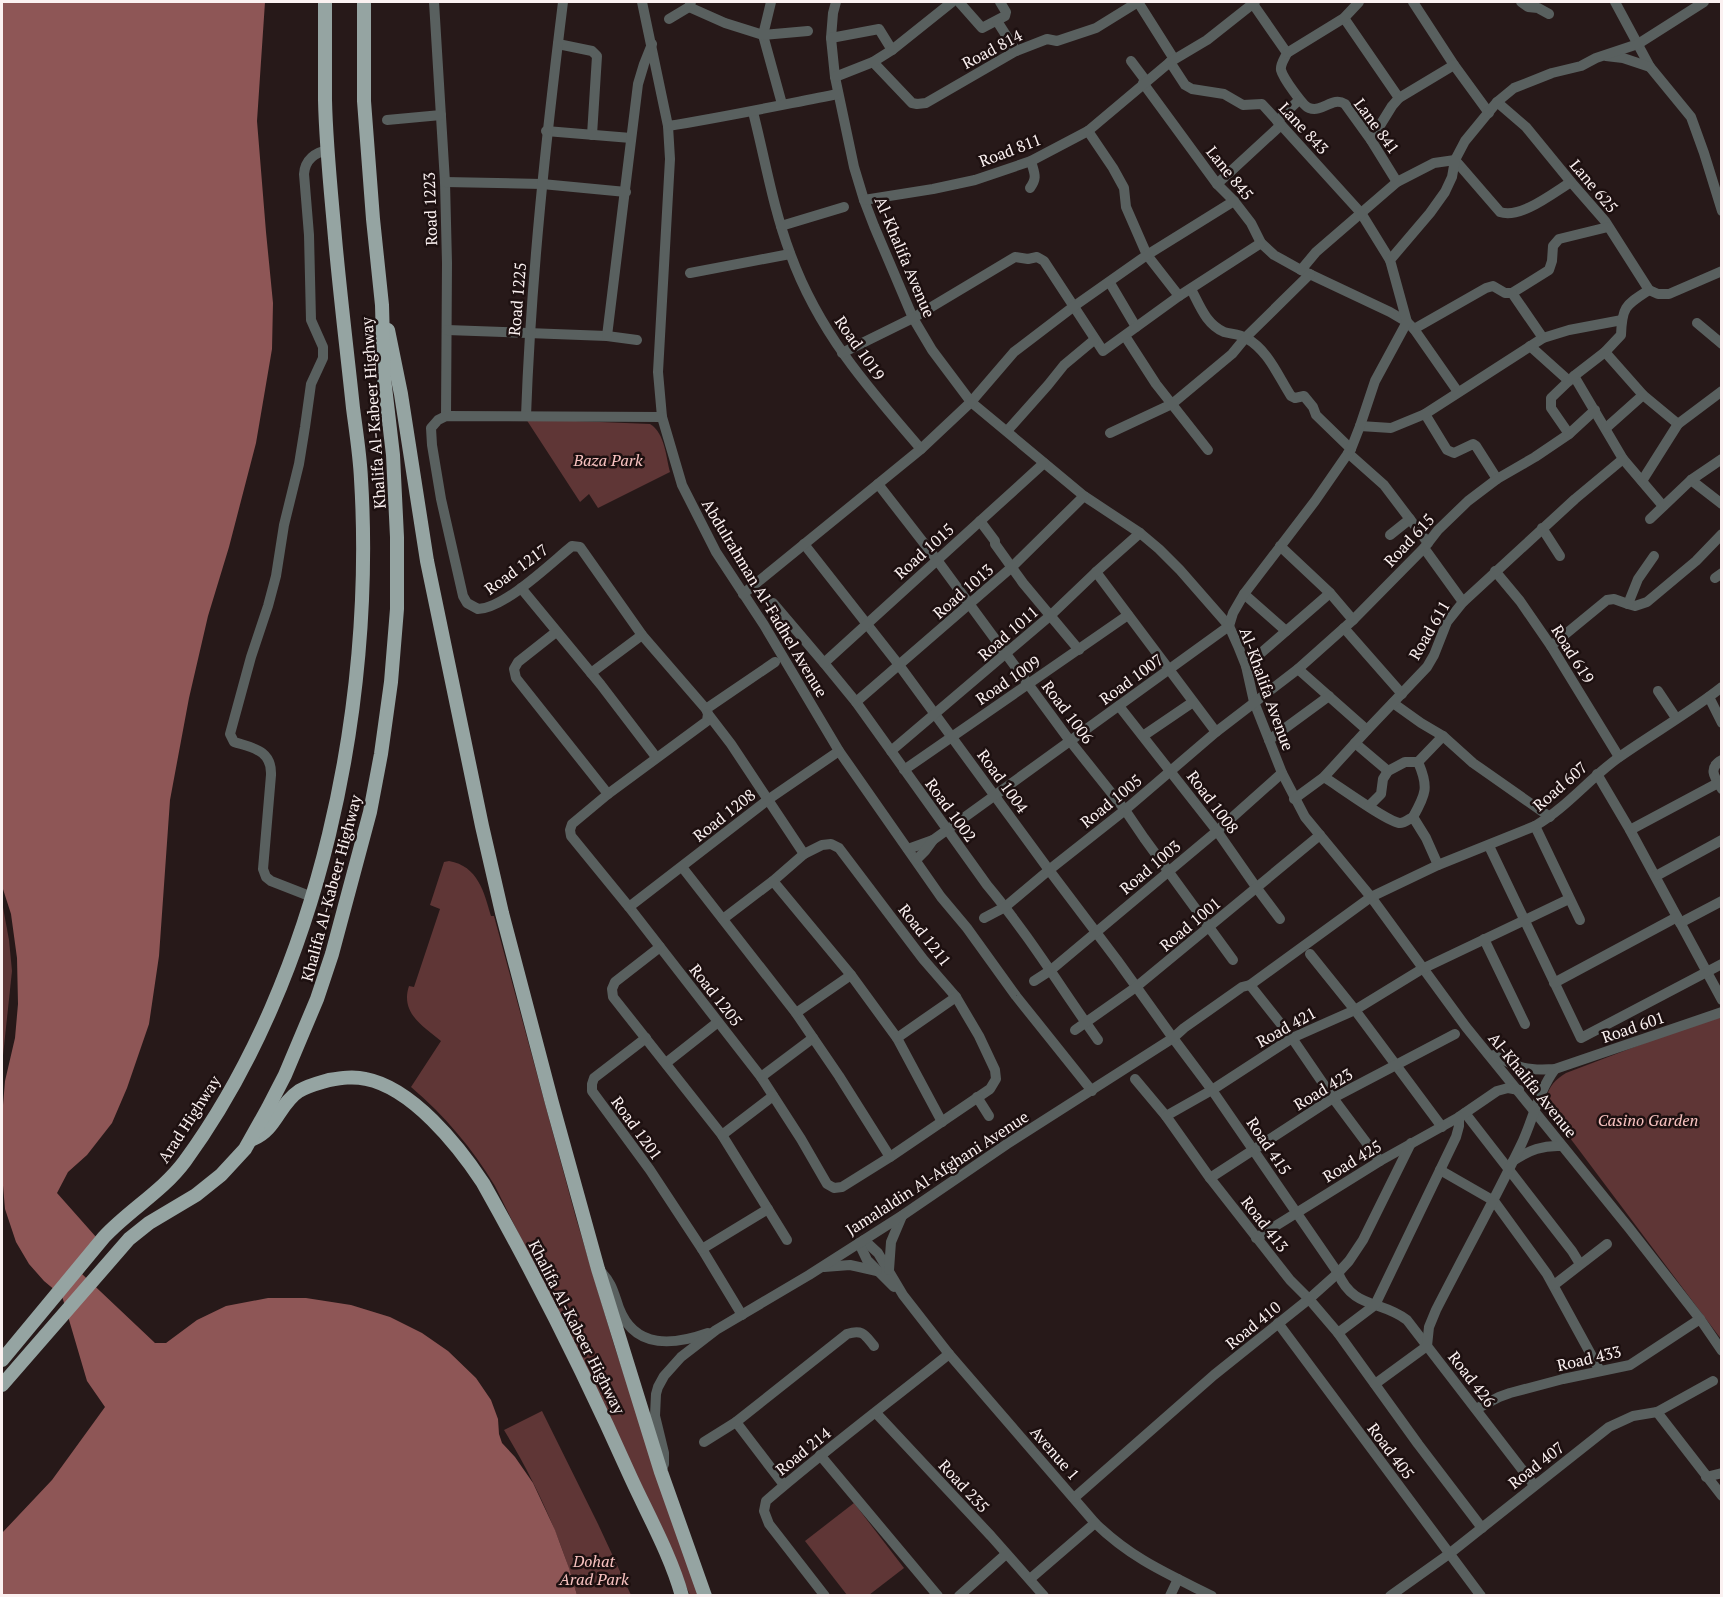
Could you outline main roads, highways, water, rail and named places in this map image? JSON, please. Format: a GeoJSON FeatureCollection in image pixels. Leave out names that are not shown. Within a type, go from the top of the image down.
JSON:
{"type":"FeatureCollection","features":[{"type":"Feature","properties":{"kind":"main road","name":"Khalifa Al-Kabeer Highway"},"geometry":{"type":"LineString","coordinates":[[325,2],[325,103],[328,150],[335,238],[361,478],[363,542],[362,610],[356,692],[326,847]]}},
{"type":"Feature","properties":{"kind":"main road","name":"Khalifa Al-Kabeer Highway"},"geometry":{"type":"LineString","coordinates":[[251,1140],[285,1075],[317,999],[332,954],[370,812],[381,754],[392,672],[397,609],[396,496],[384,378],[382,305],[364,100],[364,2]]}},
{"type":"Feature","properties":{"kind":"main road","name":"Khalifa Al-Kabeer Highway"},"geometry":{"type":"LineString","coordinates":[[382,305],[400,394],[427,561],[502,913],[598,1269],[661,1472],[705,1596]]}},
{"type":"Feature","properties":{"kind":"main road","name":"Arad Highway"},"geometry":{"type":"LineString","coordinates":[[2,1360],[104,1237],[165,1183],[183,1163],[204,1132],[243,1065],[272,1005],[312,897],[326,847]]}},
{"type":"Feature","properties":{"kind":"main road","name":"Khalifa Al-Kabeer Highway"},"geometry":{"type":"LineString","coordinates":[[251,1140],[269,1128],[287,1101],[297,1092],[312,1084],[347,1077],[374,1081],[396,1092],[422,1111],[447,1136],[483,1183],[559,1325],[622,1457],[673,1570],[682,1596]]}},
{"type":"Feature","properties":{"kind":"main road"},"geometry":{"type":"LineString","coordinates":[[2,1385],[129,1239],[149,1223],[208,1186],[234,1162],[251,1140]]}},
{"type":"Feature","properties":{"kind":"park label","name":"Baza Park"},"geometry":{"type":"Point","coordinates":[608,460]}},
{"type":"Feature","properties":{"kind":"park label","name":"Casino Garden"},"geometry":{"type":"Point","coordinates":[1648,1120]}},
{"type":"Feature","properties":{"kind":"park label","name":"Dohat Arad Park"},"geometry":{"type":"Point","coordinates":[594,1570]}}]}
